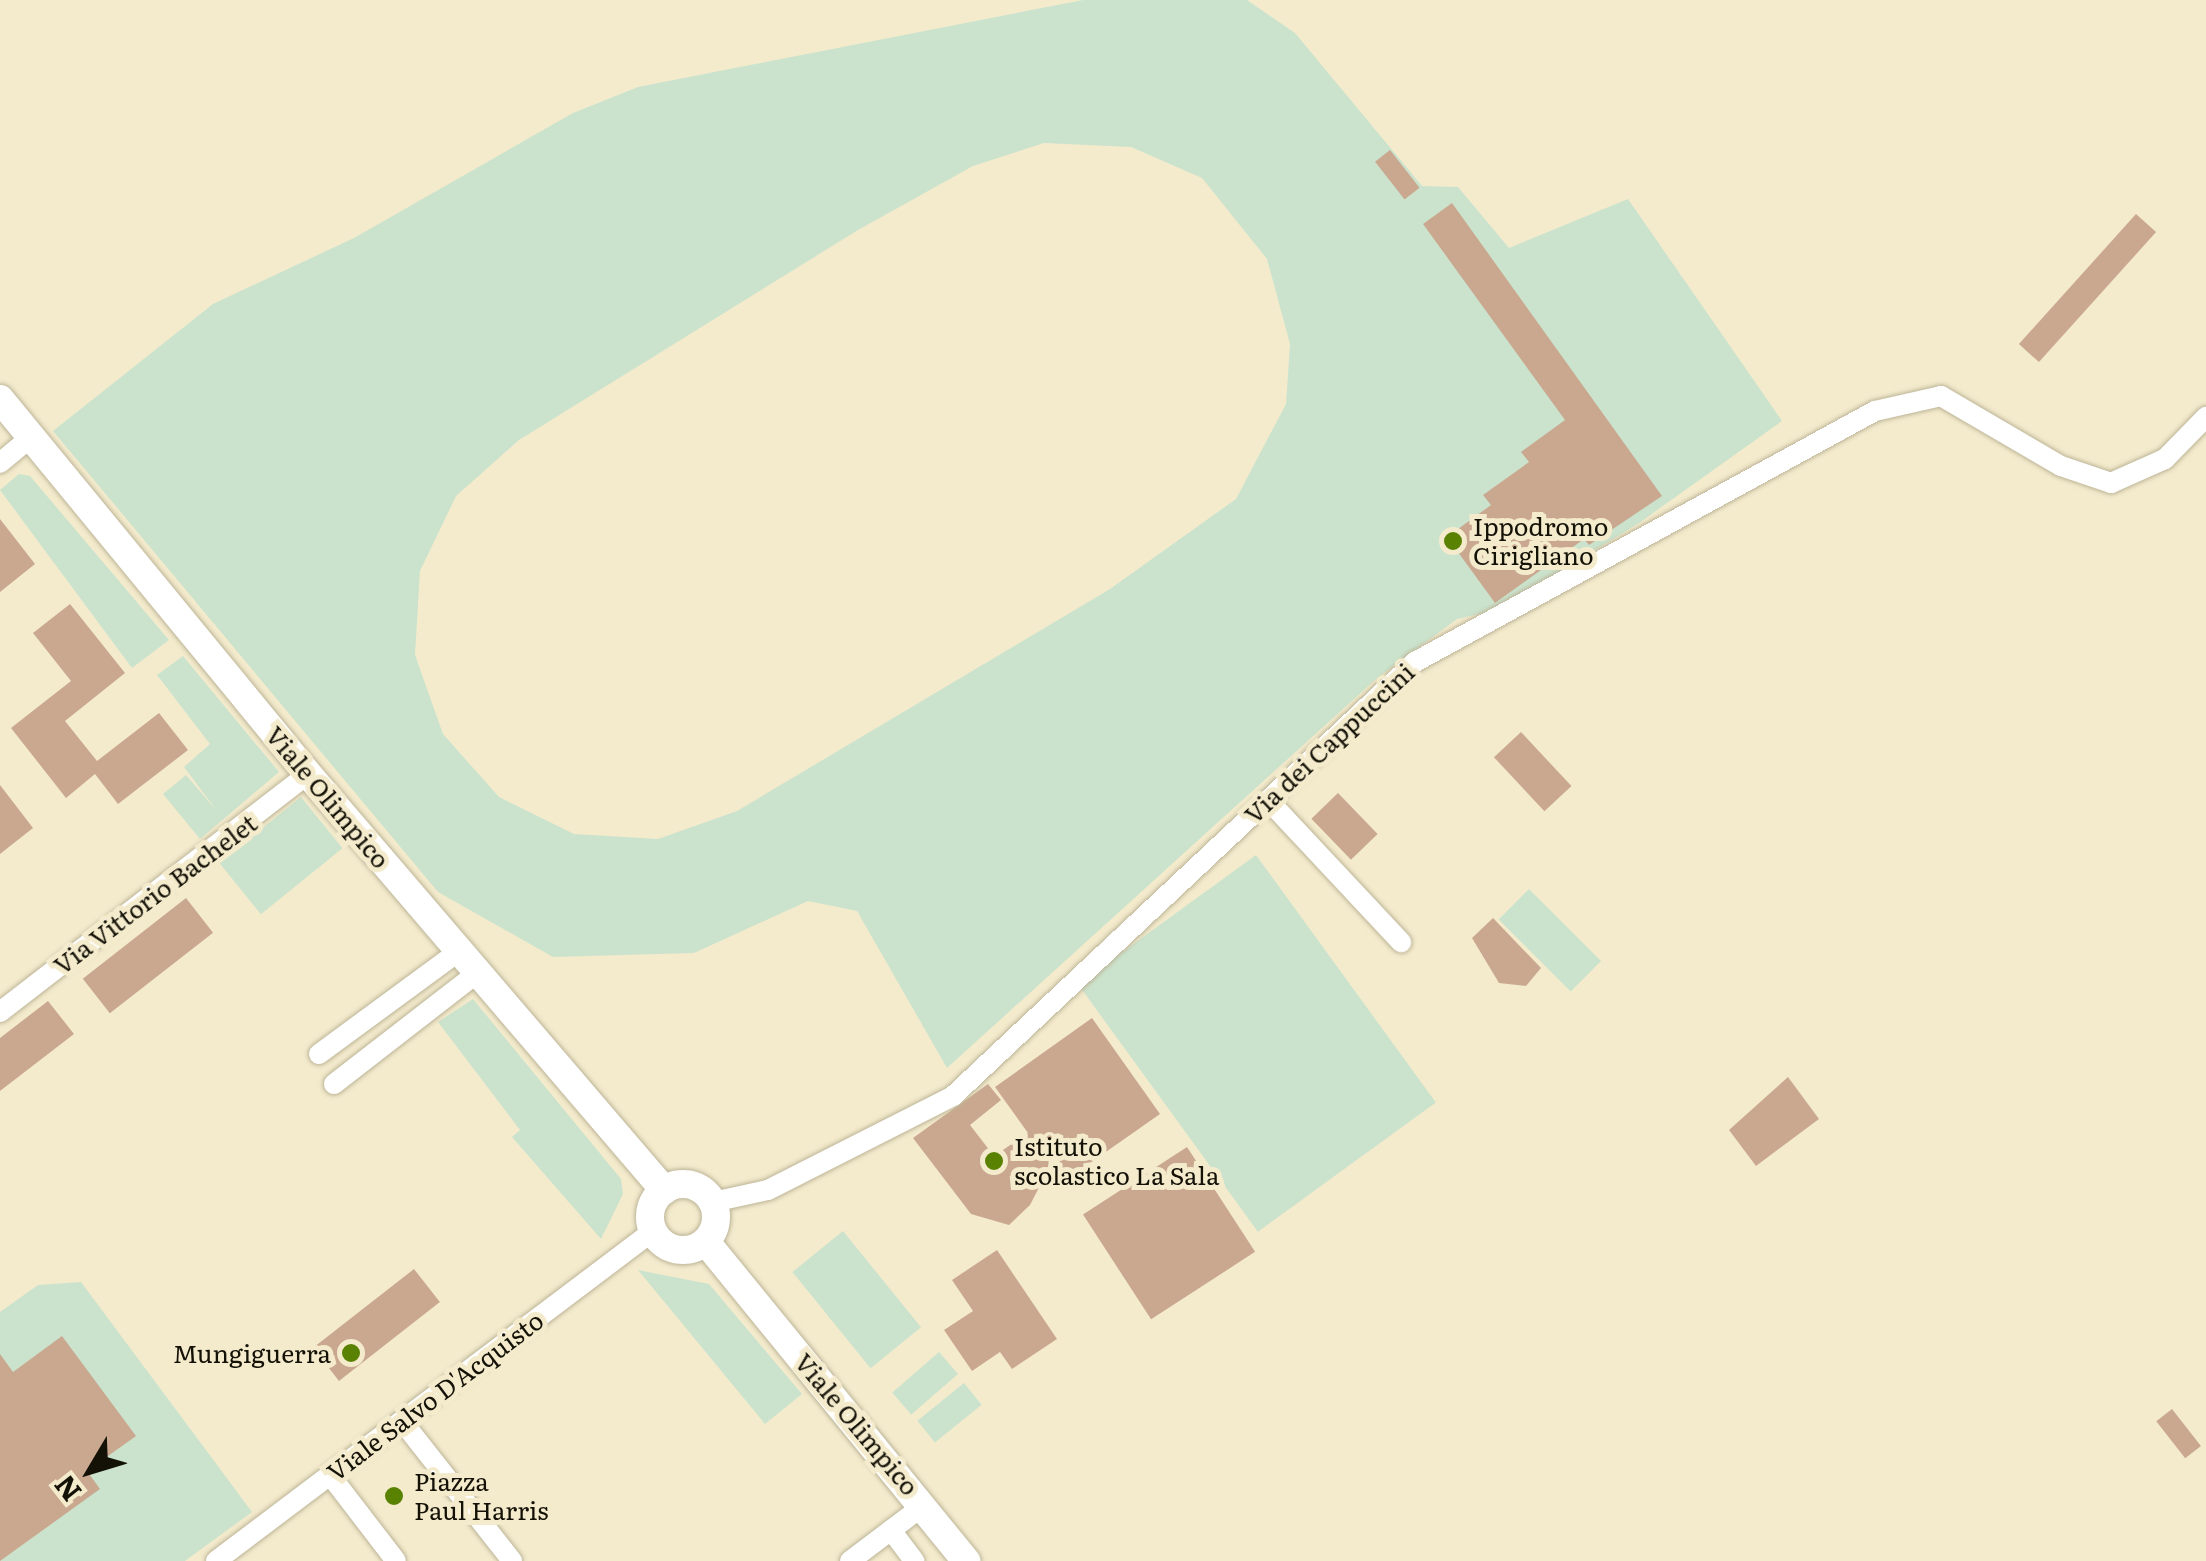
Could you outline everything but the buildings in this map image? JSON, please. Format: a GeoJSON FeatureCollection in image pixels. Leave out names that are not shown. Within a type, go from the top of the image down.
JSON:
{"type":"FeatureCollection","features":[{"type":"Feature","properties":{"kind":"main road","name":"Viale Olimpico"},"geometry":{"type":"LineString","coordinates":[[0,399],[308,774],[664,1190]]}},
{"type":"Feature","properties":{"kind":"main road"},"geometry":{"type":"LineString","coordinates":[[696,1186],[713,1202],[716,1223],[706,1242],[676,1250],[653,1231],[651,1209],[664,1190],[696,1186]]}},
{"type":"Feature","properties":{"kind":"main road","name":"Viale Olimpico"},"geometry":{"type":"LineString","coordinates":[[706,1242],[924,1504],[966,1561]]}},
{"type":"Feature","properties":{"kind":"street","name":"Via dei Cappuccini"},"geometry":{"type":"LineString","coordinates":[[713,1202],[768,1190],[954,1096],[1415,662],[1874,411],[1940,396],[2061,466],[2110,483],[2165,459],[2206,417]]}},
{"type":"Feature","properties":{"kind":"street"},"geometry":{"type":"LineString","coordinates":[[0,463],[30,438]]}},
{"type":"Feature","properties":{"kind":"street","name":"Via Vittorio Bachelet"},"geometry":{"type":"LineString","coordinates":[[0,1012],[308,774]]}},
{"type":"Feature","properties":{"kind":"street"},"geometry":{"type":"LineString","coordinates":[[1268,800],[1401,942]]}},
{"type":"Feature","properties":{"kind":"street"},"geometry":{"type":"LineString","coordinates":[[319,1054],[467,962]]}},
{"type":"Feature","properties":{"kind":"street"},"geometry":{"type":"LineString","coordinates":[[334,1084],[467,962]]}},
{"type":"Feature","properties":{"kind":"street","name":"Viale Salvo D'Acquisto"},"geometry":{"type":"LineString","coordinates":[[216,1561],[653,1231]]}},
{"type":"Feature","properties":{"kind":"street"},"geometry":{"type":"LineString","coordinates":[[402,1421],[512,1561]]}},
{"type":"Feature","properties":{"kind":"street"},"geometry":{"type":"LineString","coordinates":[[330,1475],[396,1561]]}},
{"type":"Feature","properties":{"kind":"street"},"geometry":{"type":"LineString","coordinates":[[850,1561],[924,1504]]}},
{"type":"Feature","properties":{"kind":"street"},"geometry":{"type":"LineString","coordinates":[[891,1530],[914,1561]]}},
{"type":"Feature","properties":{"kind":"green space","name":"Ippodromo Cirigliano"},"geometry":{"type":"Polygon","coordinates":[[[1083,0],[1247,0],[1295,33],[1422,186],[1458,187],[1509,248],[1628,199],[1782,421],[1639,523],[1497,610],[1457,619],[1376,679],[947,1068],[857,911],[808,901],[694,953],[553,957],[438,892],[53,431],[213,304],[354,238],[573,113],[638,87],[1083,0]],[[1044,143],[973,166],[858,230],[519,440],[456,496],[420,571],[415,655],[443,734],[499,797],[574,834],[658,839],[737,811],[1110,589],[1236,499],[1286,404],[1290,344],[1267,259],[1202,178],[1131,147],[1044,143]]]}},
{"type":"Feature","properties":{"kind":"green space"},"geometry":{"type":"Polygon","coordinates":[[[19,474],[30,476],[169,640],[132,668],[0,490],[19,474]]]}},
{"type":"Feature","properties":{"kind":"green space"},"geometry":{"type":"Polygon","coordinates":[[[183,656],[279,772],[200,839],[163,794],[186,775],[217,811],[184,767],[210,744],[157,675],[183,656]]]}},
{"type":"Feature","properties":{"kind":"green space"},"geometry":{"type":"Polygon","coordinates":[[[301,797],[343,848],[261,914],[219,863],[301,797]]]}},
{"type":"Feature","properties":{"kind":"green space"},"geometry":{"type":"Polygon","coordinates":[[[1256,855],[1436,1103],[1258,1232],[1078,984],[1256,855]]]}},
{"type":"Feature","properties":{"kind":"green space"},"geometry":{"type":"Polygon","coordinates":[[[1529,889],[1601,961],[1571,992],[1499,919],[1529,889]]]}},
{"type":"Feature","properties":{"kind":"green space"},"geometry":{"type":"Polygon","coordinates":[[[473,999],[621,1179],[623,1194],[601,1239],[512,1137],[520,1130],[438,1022],[473,999]]]}},
{"type":"Feature","properties":{"kind":"green space"},"geometry":{"type":"Polygon","coordinates":[[[843,1231],[921,1327],[871,1368],[792,1272],[843,1231]]]}},
{"type":"Feature","properties":{"kind":"green space"},"geometry":{"type":"Polygon","coordinates":[[[638,1270],[709,1284],[802,1394],[765,1424],[638,1270]]]}},
{"type":"Feature","properties":{"kind":"green space"},"geometry":{"type":"Polygon","coordinates":[[[81,1282],[252,1512],[185,1561],[0,1561],[0,1312],[38,1285],[81,1282]]]}},
{"type":"Feature","properties":{"kind":"green space"},"geometry":{"type":"Polygon","coordinates":[[[939,1352],[958,1374],[911,1415],[892,1393],[939,1352]]]}},
{"type":"Feature","properties":{"kind":"green space"},"geometry":{"type":"Polygon","coordinates":[[[964,1383],[982,1405],[935,1443],[917,1421],[964,1383]]]}},
{"type":"Feature","properties":{"kind":"place","name":"Ippodromo Cirigliano"},"geometry":{"type":"Point","coordinates":[1453,541]}},
{"type":"Feature","properties":{"kind":"place","name":"Istituto scolastico La Sala"},"geometry":{"type":"Point","coordinates":[994,1161]}},
{"type":"Feature","properties":{"kind":"place","name":"Mungiguerra"},"geometry":{"type":"Point","coordinates":[351,1353]}},
{"type":"Feature","properties":{"kind":"place","name":"Piazza Paul Harris"},"geometry":{"type":"Point","coordinates":[394,1496]}}]}
